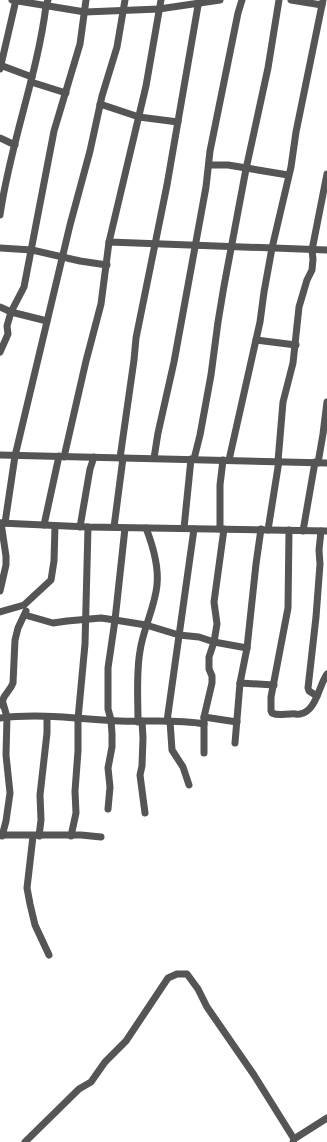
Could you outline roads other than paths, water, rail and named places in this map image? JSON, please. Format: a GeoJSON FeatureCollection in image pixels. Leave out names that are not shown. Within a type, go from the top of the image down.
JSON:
{"type":"FeatureCollection","features":[{"type":"Feature","properties":{"kind":"street"},"geometry":{"type":"LineString","coordinates":[[66,93],[0,67],[14,0],[47,3],[85,12],[159,9],[198,2],[220,0]]}},
{"type":"Feature","properties":{"kind":"street"},"geometry":{"type":"LineString","coordinates":[[0,352],[7,337],[7,326],[11,312],[24,287],[54,131],[78,50],[86,0]]}},
{"type":"Feature","properties":{"kind":"street"},"geometry":{"type":"LineString","coordinates":[[0,591],[6,565],[2,523],[15,456],[100,104],[117,47],[125,0]]}},
{"type":"Feature","properties":{"kind":"street"},"geometry":{"type":"LineString","coordinates":[[44,525],[101,304],[109,242],[146,86],[161,0]]}},
{"type":"Feature","properties":{"kind":"street"},"geometry":{"type":"LineString","coordinates":[[154,458],[158,432],[174,362],[212,144],[238,13],[242,0]]}},
{"type":"Feature","properties":{"kind":"street"},"geometry":{"type":"LineString","coordinates":[[184,528],[193,459],[200,435],[211,375],[218,322],[246,169],[268,68],[280,0]]}},
{"type":"Feature","properties":{"kind":"street"},"geometry":{"type":"LineString","coordinates":[[204,753],[204,720],[212,683],[212,676],[209,669],[209,657],[214,642],[217,624],[214,602],[222,529],[220,485],[256,340],[272,248],[323,2],[291,0]]}},
{"type":"Feature","properties":{"kind":"street"},"geometry":{"type":"LineString","coordinates":[[114,527],[136,338],[167,185],[198,2]]}},
{"type":"Feature","properties":{"kind":"street"},"geometry":{"type":"LineString","coordinates":[[0,215],[5,186],[32,80],[47,3]]}},
{"type":"Feature","properties":{"kind":"street"},"geometry":{"type":"LineString","coordinates":[[100,104],[139,117],[178,122]]}},
{"type":"Feature","properties":{"kind":"street"},"geometry":{"type":"LineString","coordinates":[[0,138],[15,145]]}},
{"type":"Feature","properties":{"kind":"street"},"geometry":{"type":"LineString","coordinates":[[209,165],[228,165],[288,175]]}},
{"type":"Feature","properties":{"kind":"street"},"geometry":{"type":"LineString","coordinates":[[235,744],[240,683],[247,648],[254,579],[279,461],[283,402],[296,346],[299,307],[307,280],[312,270],[312,250],[327,174]]}},
{"type":"Feature","properties":{"kind":"street"},"geometry":{"type":"LineString","coordinates":[[109,242],[232,248],[327,250]]}},
{"type":"Feature","properties":{"kind":"street"},"geometry":{"type":"LineString","coordinates":[[0,248],[32,250],[80,261],[107,265]]}},
{"type":"Feature","properties":{"kind":"street"},"geometry":{"type":"LineString","coordinates":[[0,308],[47,322]]}},
{"type":"Feature","properties":{"kind":"street"},"geometry":{"type":"LineString","coordinates":[[256,340],[296,346]]}},
{"type":"Feature","properties":{"kind":"street"},"geometry":{"type":"LineString","coordinates":[[303,531],[316,462],[323,434],[327,402]]}},
{"type":"Feature","properties":{"kind":"street"},"geometry":{"type":"LineString","coordinates":[[0,455],[327,463]]}},
{"type":"Feature","properties":{"kind":"street"},"geometry":{"type":"LineString","coordinates":[[71,836],[76,813],[75,791],[78,751],[78,718],[86,620],[84,527],[90,469],[94,457]]}},
{"type":"Feature","properties":{"kind":"street"},"geometry":{"type":"LineString","coordinates":[[2,523],[84,527],[324,531],[319,550],[320,564],[316,617],[308,688],[309,691],[318,696]]}},
{"type":"Feature","properties":{"kind":"street"},"geometry":{"type":"LineString","coordinates":[[55,526],[54,561],[51,580],[35,594],[30,601],[18,628],[15,640],[13,683],[1,705],[4,717],[10,793],[6,822],[1,835],[100,837]]}},
{"type":"Feature","properties":{"kind":"street"},"geometry":{"type":"LineString","coordinates":[[108,809],[110,787],[108,768],[112,747],[112,734],[111,720],[108,709],[108,668],[125,528]]}},
{"type":"Feature","properties":{"kind":"street"},"geometry":{"type":"LineString","coordinates":[[145,813],[140,781],[143,738],[140,722],[138,680],[140,651],[157,585],[155,557],[152,543],[146,528]]}},
{"type":"Feature","properties":{"kind":"street"},"geometry":{"type":"LineString","coordinates":[[189,785],[183,767],[172,750],[168,721],[194,529]]}},
{"type":"Feature","properties":{"kind":"street"},"geometry":{"type":"LineString","coordinates":[[289,530],[288,608],[271,697],[271,711],[275,714],[300,714],[307,711],[313,705],[318,696],[323,680],[327,674]]}},
{"type":"Feature","properties":{"kind":"street"},"geometry":{"type":"LineString","coordinates":[[0,612],[24,605],[30,601]]}},
{"type":"Feature","properties":{"kind":"street"},"geometry":{"type":"LineString","coordinates":[[25,615],[53,624],[67,621],[102,618],[146,625],[179,635],[192,636],[247,648]]}},
{"type":"Feature","properties":{"kind":"street"},"geometry":{"type":"LineString","coordinates":[[240,683],[274,684]]}},
{"type":"Feature","properties":{"kind":"street"},"geometry":{"type":"LineString","coordinates":[[4,717],[78,718],[140,722],[204,720],[237,722]]}},
{"type":"Feature","properties":{"kind":"street"},"geometry":{"type":"LineString","coordinates":[[47,717],[47,733],[40,795],[41,820],[36,836],[28,893],[35,925],[49,956]]}},
{"type":"Feature","properties":{"kind":"street"},"geometry":{"type":"LineString","coordinates":[[25,1142],[79,1089],[91,1082],[105,1062],[126,1041],[168,978],[177,974],[187,974],[198,989],[207,1007],[254,1075],[294,1141],[327,1118]]}}]}
